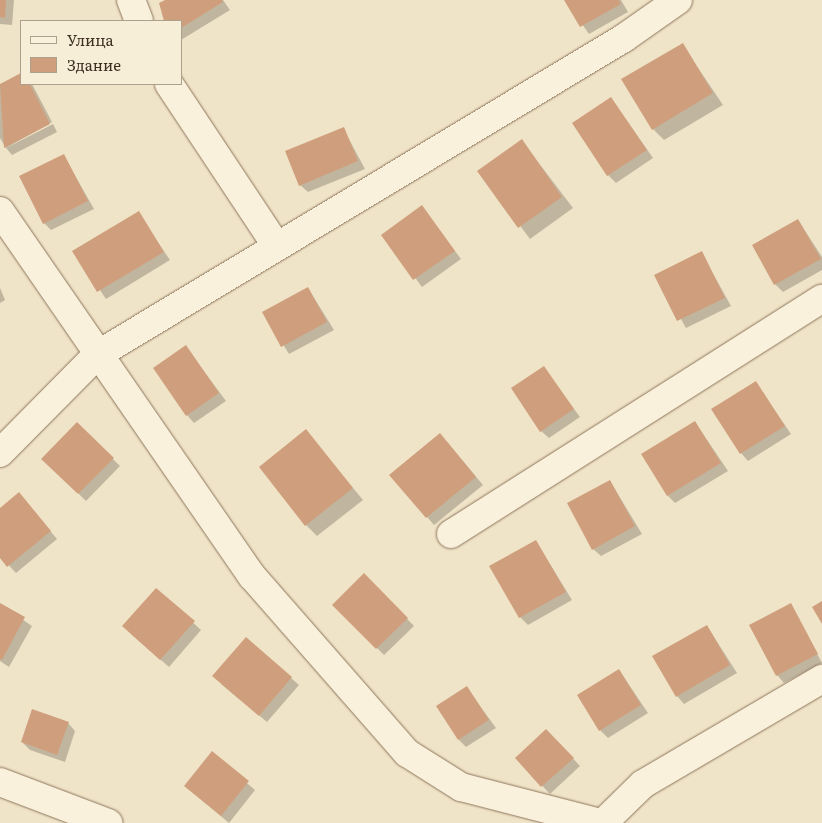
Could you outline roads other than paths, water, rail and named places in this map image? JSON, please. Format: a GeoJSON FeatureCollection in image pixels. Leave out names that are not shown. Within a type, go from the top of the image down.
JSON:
{"type":"FeatureCollection","features":[{"type":"Feature","properties":{"kind":"street"},"geometry":{"type":"LineString","coordinates":[[132,0],[139,20]]}},
{"type":"Feature","properties":{"kind":"street"},"geometry":{"type":"LineString","coordinates":[[0,453],[97,355],[276,245],[624,38],[678,0]]}},
{"type":"Feature","properties":{"kind":"street"},"geometry":{"type":"LineString","coordinates":[[170,85],[276,245]]}},
{"type":"Feature","properties":{"kind":"street"},"geometry":{"type":"LineString","coordinates":[[0,212],[97,355],[252,576],[407,753],[460,788],[601,823],[643,784],[822,678]]}},
{"type":"Feature","properties":{"kind":"street"},"geometry":{"type":"LineString","coordinates":[[451,534],[822,299]]}},
{"type":"Feature","properties":{"kind":"street"},"geometry":{"type":"LineString","coordinates":[[0,782],[108,823]]}}]}
